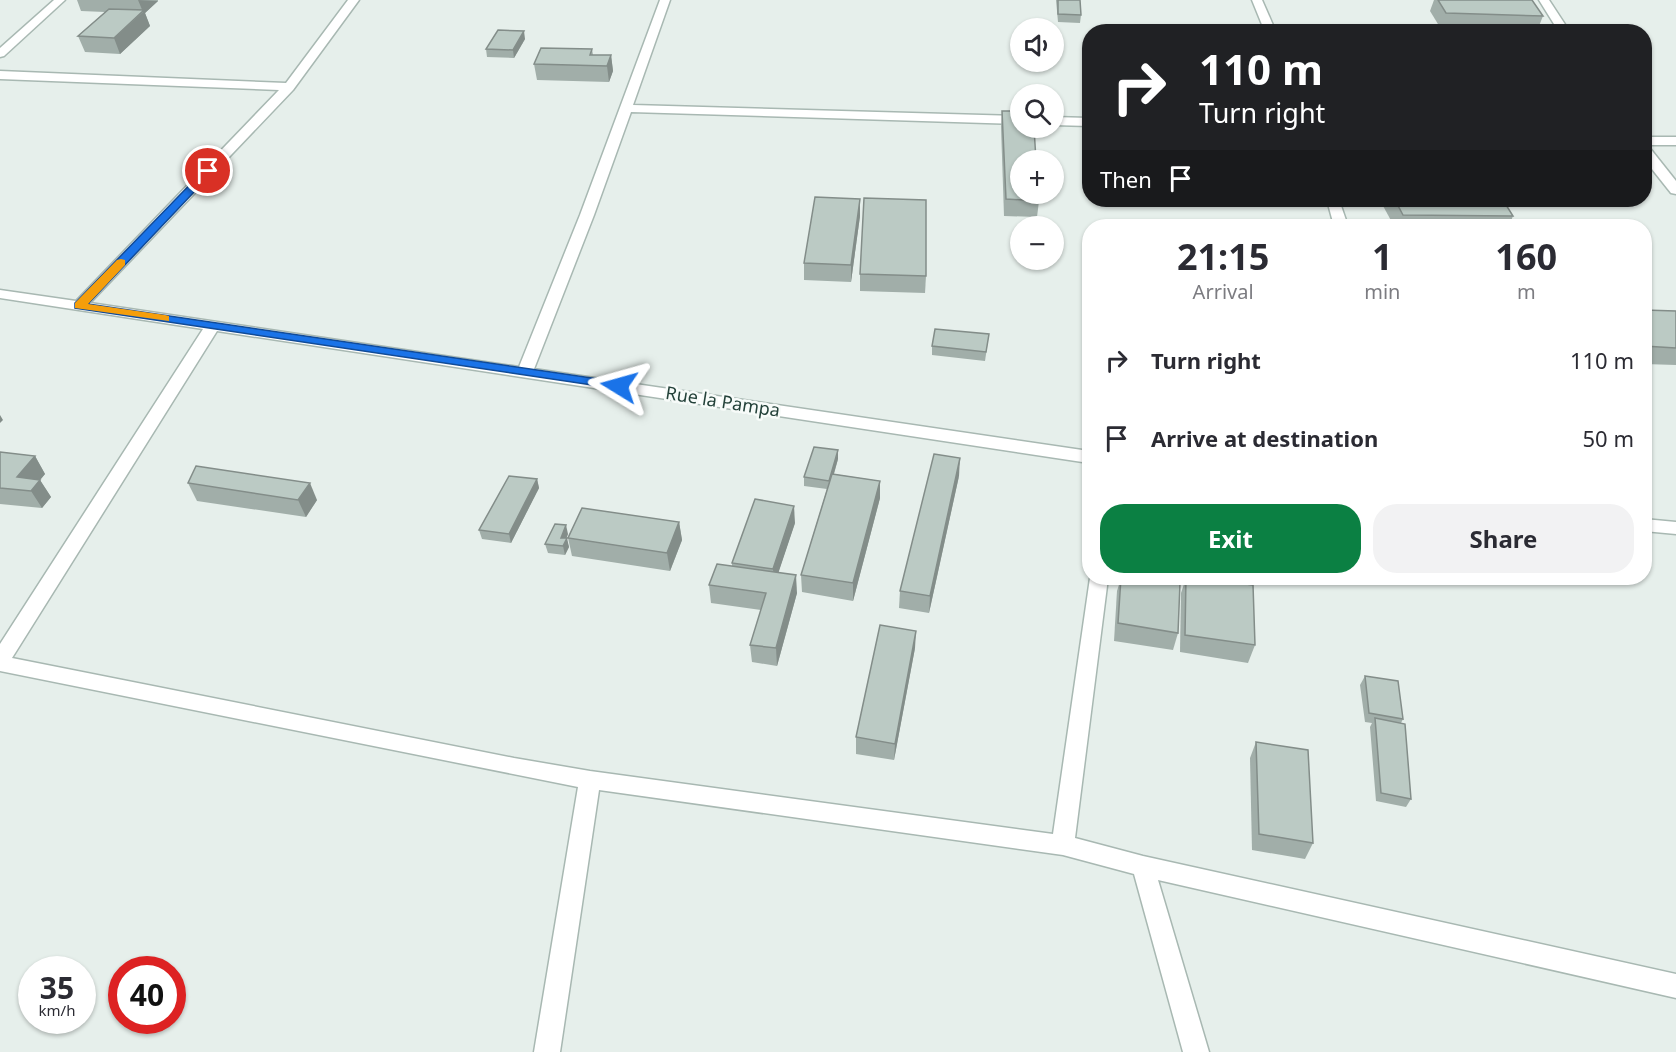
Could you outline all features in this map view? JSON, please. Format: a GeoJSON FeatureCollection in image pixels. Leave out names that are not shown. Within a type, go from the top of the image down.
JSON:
{"type":"FeatureCollection","features":[{"type":"Feature","properties":{"kind":"street"},"geometry":{"type":"LineString","coordinates":[[0,54],[60,0]]}},
{"type":"Feature","properties":{"kind":"street"},"geometry":{"type":"LineString","coordinates":[[80,306],[289,87],[354,0]]}},
{"type":"Feature","properties":{"kind":"street"},"geometry":{"type":"LineString","coordinates":[[525,371],[665,0]]}},
{"type":"Feature","properties":{"kind":"street"},"geometry":{"type":"LineString","coordinates":[[1257,0],[1268,24]]}},
{"type":"Feature","properties":{"kind":"street"},"geometry":{"type":"LineString","coordinates":[[1544,0],[1559,24]]}},
{"type":"Feature","properties":{"kind":"street"},"geometry":{"type":"LineString","coordinates":[[0,75],[289,87]]}},
{"type":"Feature","properties":{"kind":"street"},"geometry":{"type":"LineString","coordinates":[[625,108],[1010,120]]}},
{"type":"Feature","properties":{"kind":"street"},"geometry":{"type":"LineString","coordinates":[[1064,121],[1082,122]]}},
{"type":"Feature","properties":{"kind":"street"},"geometry":{"type":"LineString","coordinates":[[1652,141],[1676,141]]}},
{"type":"Feature","properties":{"kind":"street"},"geometry":{"type":"LineString","coordinates":[[1652,160],[1676,190]]}},
{"type":"Feature","properties":{"kind":"street","name":"Rue la Pampa"},"geometry":{"type":"LineString","coordinates":[[0,294],[1082,456]]}},
{"type":"Feature","properties":{"kind":"street"},"geometry":{"type":"LineString","coordinates":[[213,326],[0,661],[514,767],[590,780],[1063,845],[1143,866],[1676,986]]}},
{"type":"Feature","properties":{"kind":"street"},"geometry":{"type":"LineString","coordinates":[[1652,526],[1676,528]]}},
{"type":"Feature","properties":{"kind":"street"},"geometry":{"type":"LineString","coordinates":[[1063,845],[1098,585]]}},
{"type":"Feature","properties":{"kind":"street"},"geometry":{"type":"LineString","coordinates":[[547,1052],[590,780]]}},
{"type":"Feature","properties":{"kind":"street"},"geometry":{"type":"LineString","coordinates":[[1143,866],[1196,1052]]}},
{"type":"Feature","properties":{"kind":"building"},"geometry":{"type":"Polygon","coordinates":[[[1058,0],[1080,0],[1081,15],[1058,14],[1058,0]]]}},
{"type":"Feature","properties":{"kind":"building"},"geometry":{"type":"Polygon","coordinates":[[[1438,0],[1532,0],[1543,16],[1446,13],[1438,0]]]}},
{"type":"Feature","properties":{"kind":"building"},"geometry":{"type":"Polygon","coordinates":[[[109,9],[144,10],[114,38],[78,36],[109,9]]]}},
{"type":"Feature","properties":{"kind":"building"},"geometry":{"type":"Polygon","coordinates":[[[498,30],[524,31],[513,50],[486,49],[498,30]]]}},
{"type":"Feature","properties":{"kind":"building"},"geometry":{"type":"Polygon","coordinates":[[[541,48],[592,49],[590,55],[611,55],[607,66],[534,64],[541,48]]]}},
{"type":"Feature","properties":{"kind":"building"},"geometry":{"type":"Polygon","coordinates":[[[1002,111],[1010,111],[1010,138],[1035,138],[1035,150],[1010,150],[1010,199],[1006,199],[1002,111]]]}},
{"type":"Feature","properties":{"kind":"building"},"geometry":{"type":"Polygon","coordinates":[[[815,197],[860,199],[851,265],[804,263],[815,197]]]}},
{"type":"Feature","properties":{"kind":"building"},"geometry":{"type":"Polygon","coordinates":[[[864,198],[926,200],[926,276],[860,274],[864,198]]]}},
{"type":"Feature","properties":{"kind":"building"},"geometry":{"type":"Polygon","coordinates":[[[1399,207],[1507,207],[1513,216],[1403,215],[1399,207]]]}},
{"type":"Feature","properties":{"kind":"building"},"geometry":{"type":"Polygon","coordinates":[[[1652,310],[1676,311],[1676,348],[1652,346],[1652,310]]]}},
{"type":"Feature","properties":{"kind":"building"},"geometry":{"type":"Polygon","coordinates":[[[935,329],[989,334],[986,352],[932,346],[935,329]]]}},
{"type":"Feature","properties":{"kind":"building"},"geometry":{"type":"Polygon","coordinates":[[[814,447],[838,450],[829,481],[804,477],[814,447]]]}},
{"type":"Feature","properties":{"kind":"building"},"geometry":{"type":"Polygon","coordinates":[[[0,452],[35,456],[17,477],[40,480],[31,491],[0,488],[0,452]]]}},
{"type":"Feature","properties":{"kind":"building"},"geometry":{"type":"Polygon","coordinates":[[[934,454],[960,458],[930,596],[900,591],[934,454]]]}},
{"type":"Feature","properties":{"kind":"building"},"geometry":{"type":"Polygon","coordinates":[[[196,466],[310,483],[298,500],[188,483],[196,466]]]}},
{"type":"Feature","properties":{"kind":"building"},"geometry":{"type":"Polygon","coordinates":[[[832,474],[880,481],[853,583],[801,575],[832,474]]]}},
{"type":"Feature","properties":{"kind":"building"},"geometry":{"type":"Polygon","coordinates":[[[509,476],[537,479],[509,534],[479,530],[509,476]]]}},
{"type":"Feature","properties":{"kind":"building"},"geometry":{"type":"Polygon","coordinates":[[[755,499],[794,506],[773,569],[732,563],[755,499]]]}},
{"type":"Feature","properties":{"kind":"building"},"geometry":{"type":"Polygon","coordinates":[[[582,508],[679,522],[667,553],[568,538],[582,508]]]}},
{"type":"Feature","properties":{"kind":"building"},"geometry":{"type":"Polygon","coordinates":[[[555,524],[566,525],[561,538],[567,538],[563,546],[545,544],[555,524]]]}},
{"type":"Feature","properties":{"kind":"building"},"geometry":{"type":"Polygon","coordinates":[[[717,564],[796,575],[776,648],[750,645],[766,593],[709,585],[717,564]]]}},
{"type":"Feature","properties":{"kind":"building"},"geometry":{"type":"Polygon","coordinates":[[[1121,585],[1180,585],[1178,633],[1118,623],[1121,585]]]}},
{"type":"Feature","properties":{"kind":"building"},"geometry":{"type":"Polygon","coordinates":[[[1186,585],[1253,585],[1255,645],[1185,635],[1186,585]]]}},
{"type":"Feature","properties":{"kind":"building"},"geometry":{"type":"Polygon","coordinates":[[[880,625],[916,631],[895,744],[856,737],[880,625]]]}},
{"type":"Feature","properties":{"kind":"building"},"geometry":{"type":"Polygon","coordinates":[[[1365,676],[1398,681],[1403,719],[1369,713],[1365,676]]]}},
{"type":"Feature","properties":{"kind":"building"},"geometry":{"type":"Polygon","coordinates":[[[1375,718],[1405,724],[1411,799],[1381,793],[1375,718]]]}},
{"type":"Feature","properties":{"kind":"building"},"geometry":{"type":"Polygon","coordinates":[[[1256,742],[1308,750],[1313,843],[1259,834],[1256,742]]]}},
{"type":"Feature","properties":{"kind":"slow traffic"},"geometry":{"type":"LineString","coordinates":[[121,262],[80,306],[165,319]]}},
{"type":"Feature","properties":{"kind":"route"},"geometry":{"type":"LineString","coordinates":[[208,171],[80,306],[619,386]]}}]}
